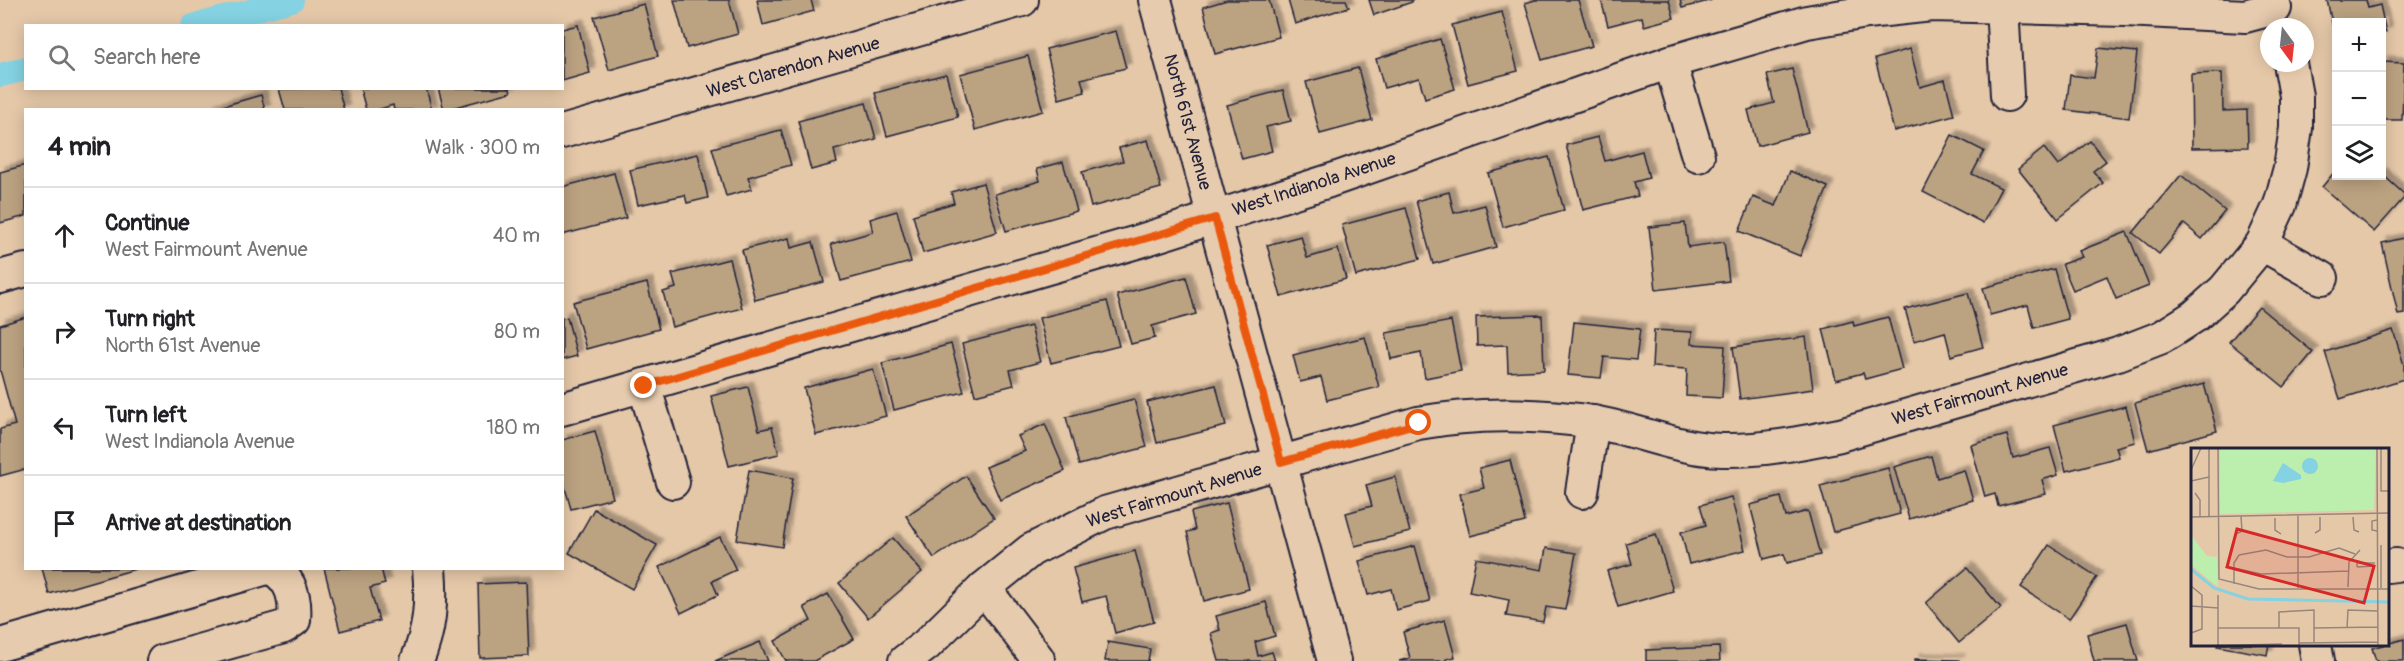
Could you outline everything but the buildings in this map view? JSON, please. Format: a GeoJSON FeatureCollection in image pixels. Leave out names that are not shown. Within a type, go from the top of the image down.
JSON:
{"type":"FeatureCollection","features":[{"type":"Feature","properties":{"kind":"street","name":"West Clarendon Avenue"},"geometry":{"type":"LineString","coordinates":[[564,131],[1022,0]]}},
{"type":"Feature","properties":{"kind":"street","name":"North 61st Avenue"},"geometry":{"type":"LineString","coordinates":[[1155,0],[1334,661]]}},
{"type":"Feature","properties":{"kind":"street","name":"West Indianola Avenue"},"geometry":{"type":"LineString","coordinates":[[564,408],[1215,218],[1329,181],[1670,62],[1807,22],[1867,12],[1932,5],[2245,16],[2276,12]]}},
{"type":"Feature","properties":{"kind":"street"},"geometry":{"type":"LineString","coordinates":[[2002,6],[2007,95]]}},
{"type":"Feature","properties":{"kind":"street"},"geometry":{"type":"LineString","coordinates":[[1670,62],[1698,156]]}},
{"type":"Feature","properties":{"kind":"street","name":"West Fairmount Avenue"},"geometry":{"type":"LineString","coordinates":[[905,661],[926,645],[984,588],[1031,550],[1105,513],[1419,423],[1454,417],[1520,417],[1593,422],[1681,445],[1722,450],[1800,443],[1840,435],[2118,354],[2162,337],[2194,316],[2224,290],[2262,244],[2280,205],[2290,168],[2296,128],[2296,96],[2292,72]]}},
{"type":"Feature","properties":{"kind":"street"},"geometry":{"type":"LineString","coordinates":[[2262,244],[2322,278]]}},
{"type":"Feature","properties":{"kind":"street"},"geometry":{"type":"LineString","coordinates":[[0,277],[24,271]]}},
{"type":"Feature","properties":{"kind":"street"},"geometry":{"type":"LineString","coordinates":[[644,386],[673,482]]}},
{"type":"Feature","properties":{"kind":"street"},"geometry":{"type":"LineString","coordinates":[[1582,492],[1593,422]]}},
{"type":"Feature","properties":{"kind":"street"},"geometry":{"type":"LineString","coordinates":[[0,645],[260,570]]}},
{"type":"Feature","properties":{"kind":"street"},"geometry":{"type":"LineString","coordinates":[[163,661],[284,627],[294,620],[296,603],[292,590],[287,581],[274,570]]}},
{"type":"Feature","properties":{"kind":"street"},"geometry":{"type":"LineString","coordinates":[[417,661],[429,627],[432,602],[429,570]]}},
{"type":"Feature","properties":{"kind":"street"},"geometry":{"type":"LineString","coordinates":[[984,588],[1038,659]]}},
{"type":"Feature","properties":{"kind":"street"},"geometry":{"type":"LineString","coordinates":[[2315,646],[2318,661]]}},
{"type":"Feature","properties":{"kind":"waterway"},"geometry":{"type":"LineString","coordinates":[[201,24],[292,0]]}},
{"type":"Feature","properties":{"kind":"waterway"},"geometry":{"type":"LineString","coordinates":[[0,75],[24,69]]}},
{"type":"Feature","properties":{"kind":"route"},"geometry":{"type":"LineString","coordinates":[[644,386],[1215,218],[1281,462],[1419,423]]}}]}
